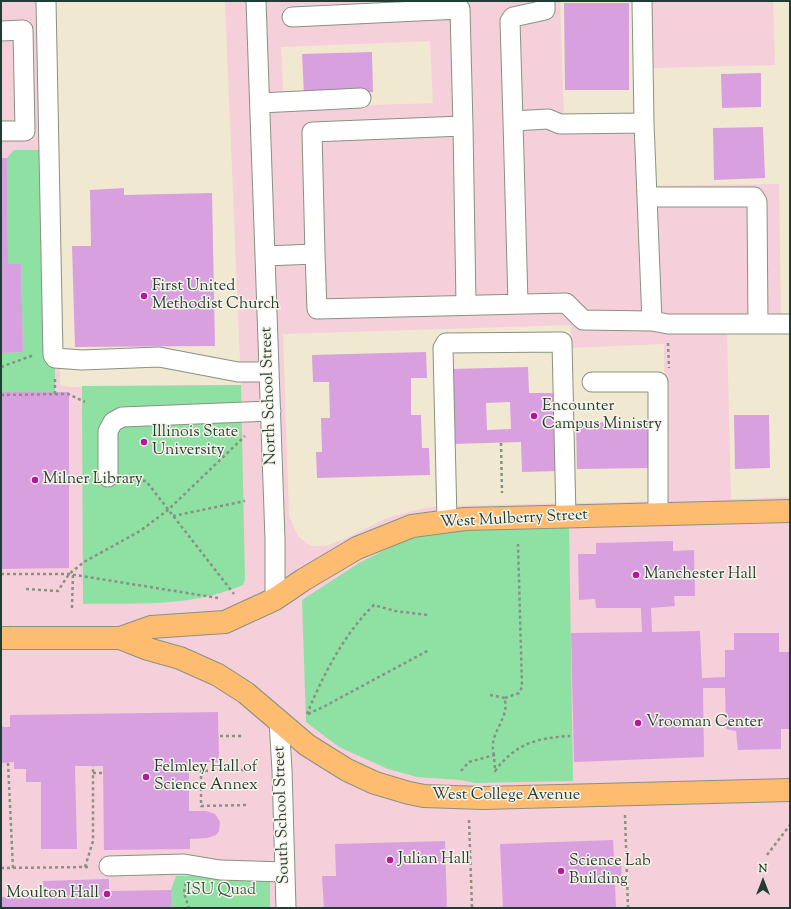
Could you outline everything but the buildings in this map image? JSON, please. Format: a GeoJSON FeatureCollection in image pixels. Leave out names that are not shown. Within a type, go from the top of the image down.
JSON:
{"type":"FeatureCollection","features":[{"type":"Feature","properties":{"kind":"main road","name":"West Mulberry Street"},"geometry":{"type":"LineString","coordinates":[[120,638],[151,627],[225,622],[275,599],[303,580],[357,548],[412,526],[465,519],[790,511]]}},
{"type":"Feature","properties":{"kind":"main road","name":"West College Avenue"},"geometry":{"type":"LineString","coordinates":[[1,638],[120,638],[148,650],[180,658],[218,675],[246,693],[307,745],[360,777],[391,788],[424,796],[482,798],[790,790]]}},
{"type":"Feature","properties":{"kind":"street"},"geometry":{"type":"LineString","coordinates":[[46,1],[53,352],[56,358],[82,360],[159,357],[238,372],[269,372]]}},
{"type":"Feature","properties":{"kind":"street","name":"North School Street"},"geometry":{"type":"LineString","coordinates":[[256,1],[269,372],[275,599]]}},
{"type":"Feature","properties":{"kind":"street"},"geometry":{"type":"LineString","coordinates":[[518,303],[510,21],[513,17],[545,10],[545,1]]}},
{"type":"Feature","properties":{"kind":"street"},"geometry":{"type":"LineString","coordinates":[[642,1],[644,123],[652,321]]}},
{"type":"Feature","properties":{"kind":"street"},"geometry":{"type":"LineString","coordinates":[[292,17],[460,5],[466,304]]}},
{"type":"Feature","properties":{"kind":"street"},"geometry":{"type":"LineString","coordinates":[[1,31],[23,30],[25,131],[1,131]]}},
{"type":"Feature","properties":{"kind":"street"},"geometry":{"type":"LineString","coordinates":[[260,103],[360,98]]}},
{"type":"Feature","properties":{"kind":"street"},"geometry":{"type":"LineString","coordinates":[[513,121],[548,119],[560,124],[644,123]]}},
{"type":"Feature","properties":{"kind":"street"},"geometry":{"type":"LineString","coordinates":[[463,126],[312,132],[317,309],[466,304],[566,303],[583,320],[652,321],[668,324],[790,324]]}},
{"type":"Feature","properties":{"kind":"street"},"geometry":{"type":"LineString","coordinates":[[647,197],[754,198],[757,202],[758,324]]}},
{"type":"Feature","properties":{"kind":"street"},"geometry":{"type":"LineString","coordinates":[[265,256],[315,254]]}},
{"type":"Feature","properties":{"kind":"street"},"geometry":{"type":"LineString","coordinates":[[447,522],[443,348],[446,343],[562,342],[566,517]]}},
{"type":"Feature","properties":{"kind":"street"},"geometry":{"type":"LineString","coordinates":[[592,382],[658,382],[658,515]]}},
{"type":"Feature","properties":{"kind":"street"},"geometry":{"type":"LineString","coordinates":[[108,477],[108,430],[113,422],[122,417],[270,411]]}},
{"type":"Feature","properties":{"kind":"street","name":"South School Street"},"geometry":{"type":"LineString","coordinates":[[279,721],[286,908]]}},
{"type":"Feature","properties":{"kind":"street"},"geometry":{"type":"LineString","coordinates":[[110,866],[190,865],[220,870],[285,872]]}},
{"type":"Feature","properties":{"kind":"path"},"geometry":{"type":"LineString","coordinates":[[1,367],[53,352]]}},
{"type":"Feature","properties":{"kind":"path"},"geometry":{"type":"LineString","coordinates":[[1,395],[68,394],[85,402]]}},
{"type":"Feature","properties":{"kind":"path"},"geometry":{"type":"LineString","coordinates":[[26,589],[58,591],[69,574],[84,562],[140,531],[168,510],[245,436]]}},
{"type":"Feature","properties":{"kind":"path"},"geometry":{"type":"LineString","coordinates":[[501,443],[502,493]]}},
{"type":"Feature","properties":{"kind":"path"},"geometry":{"type":"LineString","coordinates":[[146,481],[234,594]]}},
{"type":"Feature","properties":{"kind":"path"},"geometry":{"type":"LineString","coordinates":[[172,516],[245,501]]}},
{"type":"Feature","properties":{"kind":"path"},"geometry":{"type":"LineString","coordinates":[[490,695],[505,698],[519,693],[522,687],[518,544]]}},
{"type":"Feature","properties":{"kind":"path"},"geometry":{"type":"LineString","coordinates":[[1,574],[73,574],[218,598]]}},
{"type":"Feature","properties":{"kind":"path"},"geometry":{"type":"LineString","coordinates":[[72,608],[73,574]]}},
{"type":"Feature","properties":{"kind":"path"},"geometry":{"type":"LineString","coordinates":[[428,615],[395,611],[374,605],[360,618],[344,643],[307,714],[325,706],[428,650]]}},
{"type":"Feature","properties":{"kind":"path"},"geometry":{"type":"LineString","coordinates":[[505,698],[505,710],[494,738],[492,748],[495,771],[509,754],[527,743],[549,737],[570,736]]}},
{"type":"Feature","properties":{"kind":"path"},"geometry":{"type":"LineString","coordinates":[[220,736],[243,736]]}},
{"type":"Feature","properties":{"kind":"path"},"geometry":{"type":"LineString","coordinates":[[461,771],[469,762],[494,755]]}},
{"type":"Feature","properties":{"kind":"path"},"geometry":{"type":"LineString","coordinates":[[8,763],[13,868]]}},
{"type":"Feature","properties":{"kind":"path"},"geometry":{"type":"LineString","coordinates":[[85,867],[93,841],[93,766]]}},
{"type":"Feature","properties":{"kind":"path"},"geometry":{"type":"LineString","coordinates":[[189,771],[244,770]]}},
{"type":"Feature","properties":{"kind":"path"},"geometry":{"type":"LineString","coordinates":[[201,771],[201,806],[246,805]]}},
{"type":"Feature","properties":{"kind":"path"},"geometry":{"type":"LineString","coordinates":[[93,773],[103,773]]}},
{"type":"Feature","properties":{"kind":"path"},"geometry":{"type":"LineString","coordinates":[[625,814],[628,908]]}},
{"type":"Feature","properties":{"kind":"path"},"geometry":{"type":"LineString","coordinates":[[469,820],[472,908]]}},
{"type":"Feature","properties":{"kind":"path"},"geometry":{"type":"LineString","coordinates":[[767,855],[790,825]]}},
{"type":"Feature","properties":{"kind":"path"},"geometry":{"type":"LineString","coordinates":[[189,908],[184,899],[184,889],[190,865]]}},
{"type":"Feature","properties":{"kind":"path"},"geometry":{"type":"LineString","coordinates":[[1,868],[110,866]]}},
{"type":"Feature","properties":{"kind":"shaded area","name":"Illinois State University"},"geometry":{"type":"Polygon","coordinates":[[[1,1],[37,1],[55,363],[60,368],[60,385],[70,387],[241,385],[225,1],[560,1],[564,116],[650,111],[652,186],[779,184],[781,329],[727,332],[731,499],[790,497],[790,908],[1,908],[1,1]],[[430,41],[281,47],[284,108],[433,103],[430,41]],[[571,325],[283,334],[289,516],[298,536],[310,546],[326,546],[347,538],[387,518],[420,509],[439,506],[665,501],[664,344],[570,348],[571,325]]]}},
{"type":"Feature","properties":{"kind":"shaded area"},"geometry":{"type":"Polygon","coordinates":[[[652,1],[773,1],[775,65],[653,68],[652,1]]]}},
{"type":"Feature","properties":{"kind":"green space"},"geometry":{"type":"Polygon","coordinates":[[[14,150],[43,150],[55,363],[55,394],[1,395],[1,353],[23,352],[21,264],[8,264],[7,158],[14,150]]]}},
{"type":"Feature","properties":{"kind":"green space"},"geometry":{"type":"Polygon","coordinates":[[[241,385],[245,580],[243,585],[224,592],[184,600],[144,603],[83,604],[82,386],[241,385]]]}},
{"type":"Feature","properties":{"kind":"green space"},"geometry":{"type":"Polygon","coordinates":[[[569,523],[573,781],[475,783],[460,780],[417,777],[388,769],[339,747],[306,722],[302,600],[359,563],[401,542],[440,530],[569,523]]]}},
{"type":"Feature","properties":{"kind":"green space","name":"ISU Quad"},"geometry":{"type":"Polygon","coordinates":[[[243,875],[270,882],[270,908],[171,908],[171,890],[176,876],[243,875]]]}},
{"type":"Feature","properties":{"kind":"place","name":"First United Methodist Church"},"geometry":{"type":"Point","coordinates":[144,296]}},
{"type":"Feature","properties":{"kind":"place","name":"Encounter Campus Ministry"},"geometry":{"type":"Point","coordinates":[534,416]}},
{"type":"Feature","properties":{"kind":"place","name":"Illinois State University"},"geometry":{"type":"Point","coordinates":[144,442]}},
{"type":"Feature","properties":{"kind":"place","name":"Milner Library"},"geometry":{"type":"Point","coordinates":[35,480]}},
{"type":"Feature","properties":{"kind":"place","name":"Manchester Hall"},"geometry":{"type":"Point","coordinates":[636,575]}},
{"type":"Feature","properties":{"kind":"place","name":"Vrooman Center"},"geometry":{"type":"Point","coordinates":[638,723]}},
{"type":"Feature","properties":{"kind":"place","name":"Felmley Hall of Science Annex"},"geometry":{"type":"Point","coordinates":[146,777]}},
{"type":"Feature","properties":{"kind":"place","name":"Julian Hall"},"geometry":{"type":"Point","coordinates":[390,860]}},
{"type":"Feature","properties":{"kind":"place","name":"Science Lab Building"},"geometry":{"type":"Point","coordinates":[561,871]}},
{"type":"Feature","properties":{"kind":"place","name":"Moulton Hall"},"geometry":{"type":"Point","coordinates":[107,894]}}]}
